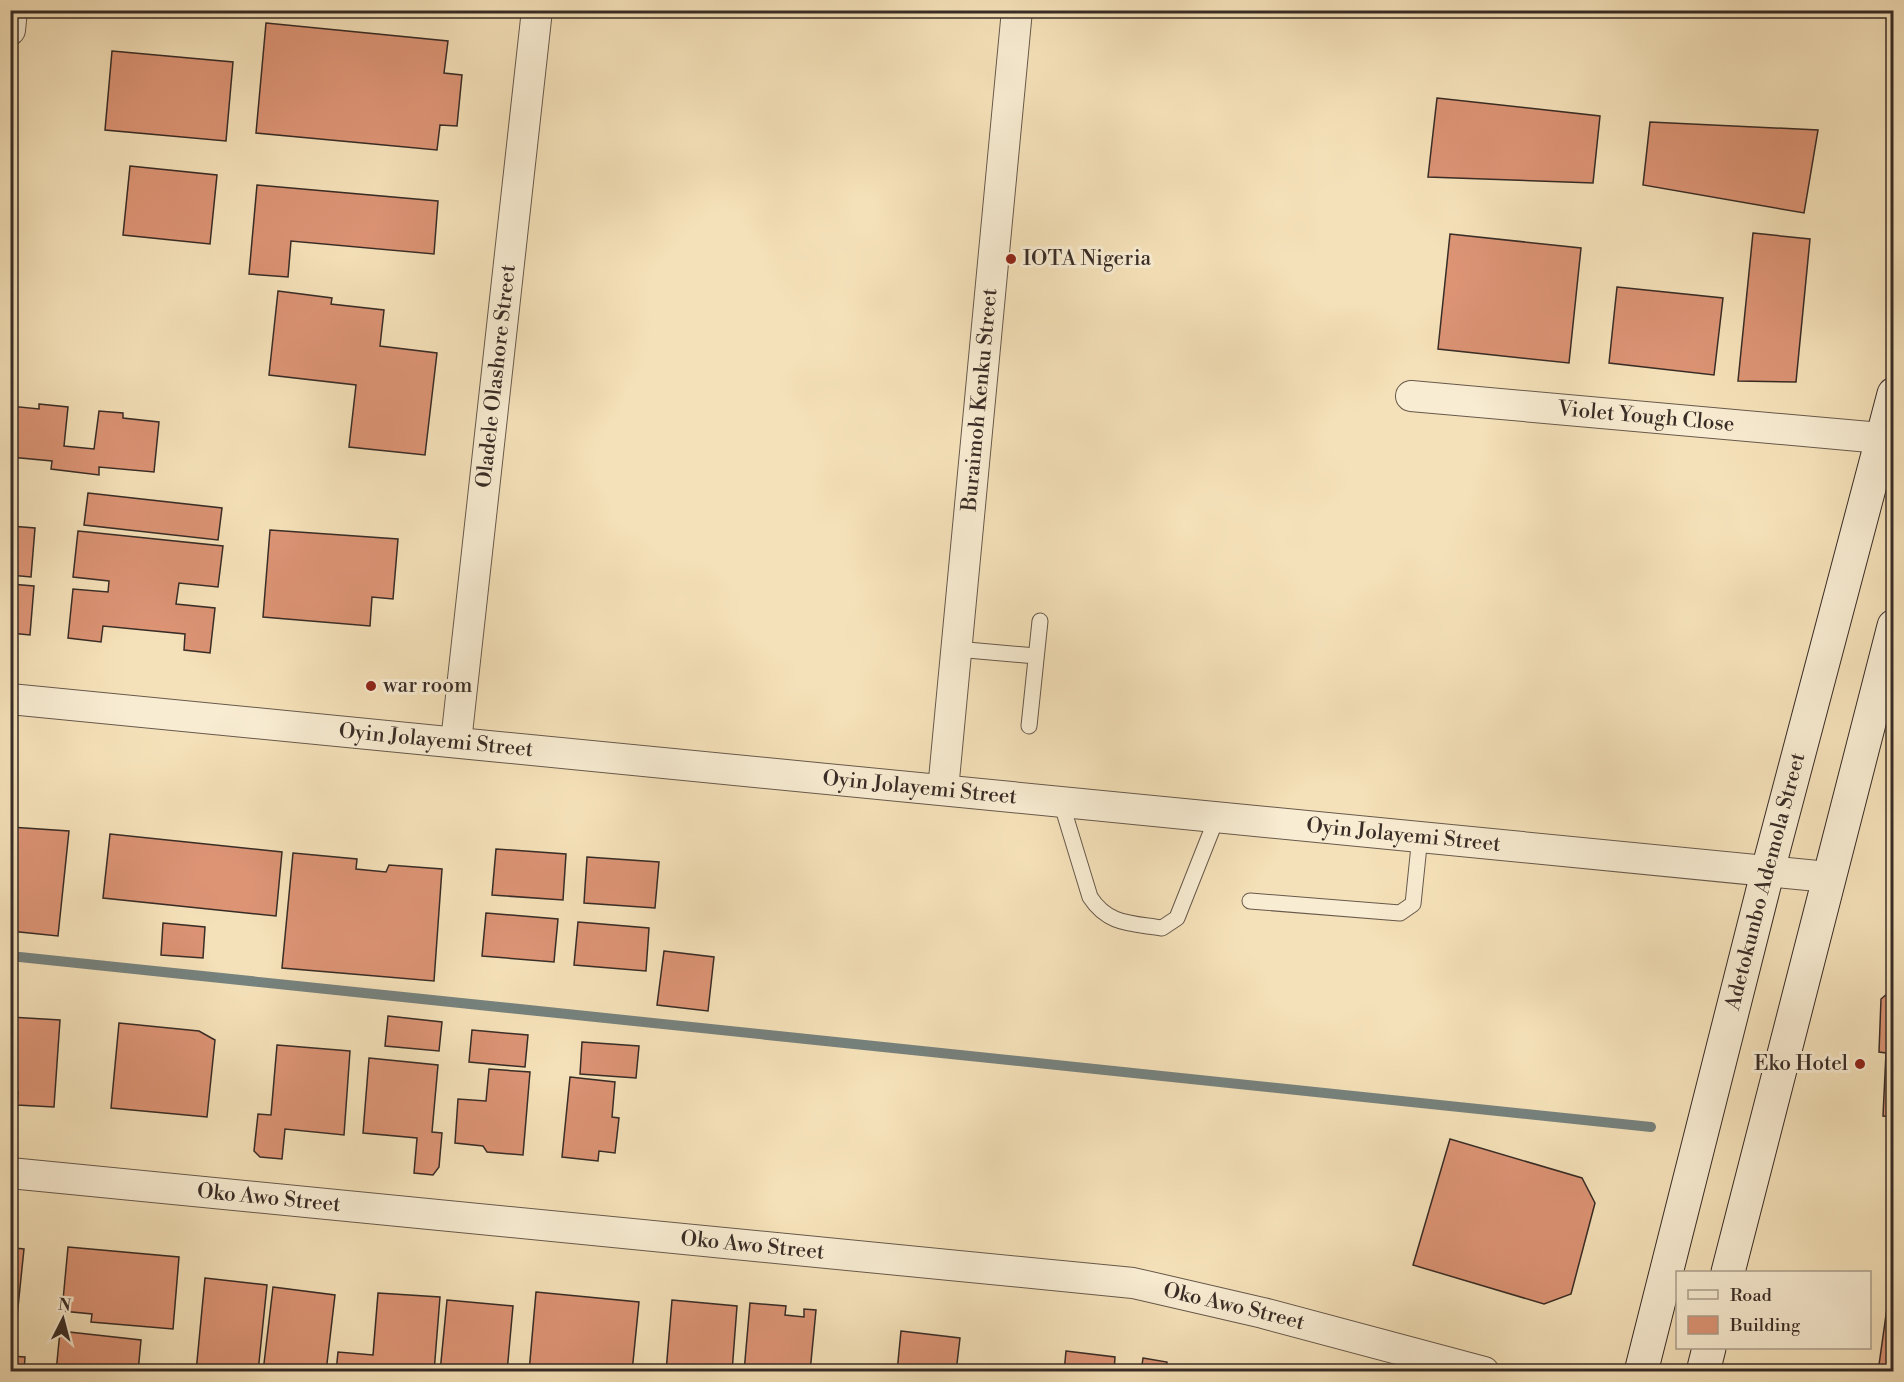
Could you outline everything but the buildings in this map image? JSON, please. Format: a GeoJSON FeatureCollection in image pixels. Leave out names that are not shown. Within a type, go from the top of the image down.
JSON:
{"type":"FeatureCollection","features":[{"type":"Feature","properties":{"kind":"main road","name":"Adetokunbo Ademola Street"},"geometry":{"type":"LineString","coordinates":[[1641,1371],[1768,870],[1893,394]]}},
{"type":"Feature","properties":{"kind":"main road"},"geometry":{"type":"LineString","coordinates":[[1728,1271],[1893,626]]}},
{"type":"Feature","properties":{"kind":"main road"},"geometry":{"type":"LineString","coordinates":[[1703,1371],[1708,1349]]}},
{"type":"Feature","properties":{"kind":"street"},"geometry":{"type":"LineString","coordinates":[[10,30],[12,10]]}},
{"type":"Feature","properties":{"kind":"street","name":"Oladele Olashore Street"},"geometry":{"type":"LineString","coordinates":[[456,742],[537,10]]}},
{"type":"Feature","properties":{"kind":"street","name":"Buraimoh Kenku Street"},"geometry":{"type":"LineString","coordinates":[[943,790],[1017,10]]}},
{"type":"Feature","properties":{"kind":"street","name":"Violet Yough Close"},"geometry":{"type":"LineString","coordinates":[[1412,396],[1881,438]]}},
{"type":"Feature","properties":{"kind":"street","name":"Oyin Jolayemi Street"},"geometry":{"type":"LineString","coordinates":[[10,699],[1828,877]]}},
{"type":"Feature","properties":{"kind":"street","name":"Oko Awo Street"},"geometry":{"type":"LineString","coordinates":[[10,1173],[1133,1283],[1263,1312],[1484,1371]]}},
{"type":"Feature","properties":{"kind":"lane"},"geometry":{"type":"LineString","coordinates":[[1029,726],[1040,621]]}},
{"type":"Feature","properties":{"kind":"lane"},"geometry":{"type":"LineString","coordinates":[[956,648],[1036,656]]}},
{"type":"Feature","properties":{"kind":"lane"},"geometry":{"type":"LineString","coordinates":[[1061,802],[1090,897],[1097,908],[1114,921],[1162,928],[1177,918],[1217,817]]}},
{"type":"Feature","properties":{"kind":"lane"},"geometry":{"type":"LineString","coordinates":[[1250,900],[1400,913],[1413,904],[1420,836]]}},
{"type":"Feature","properties":{"kind":"waterway"},"geometry":{"type":"LineString","coordinates":[[10,956],[1651,1127]]}},
{"type":"Feature","properties":{"kind":"place","name":"IOTA Nigeria"},"geometry":{"type":"Point","coordinates":[1011,259]}},
{"type":"Feature","properties":{"kind":"place","name":"war room"},"geometry":{"type":"Point","coordinates":[371,686]}},
{"type":"Feature","properties":{"kind":"place","name":"Eko Hotel"},"geometry":{"type":"Point","coordinates":[1860,1064]}}]}
